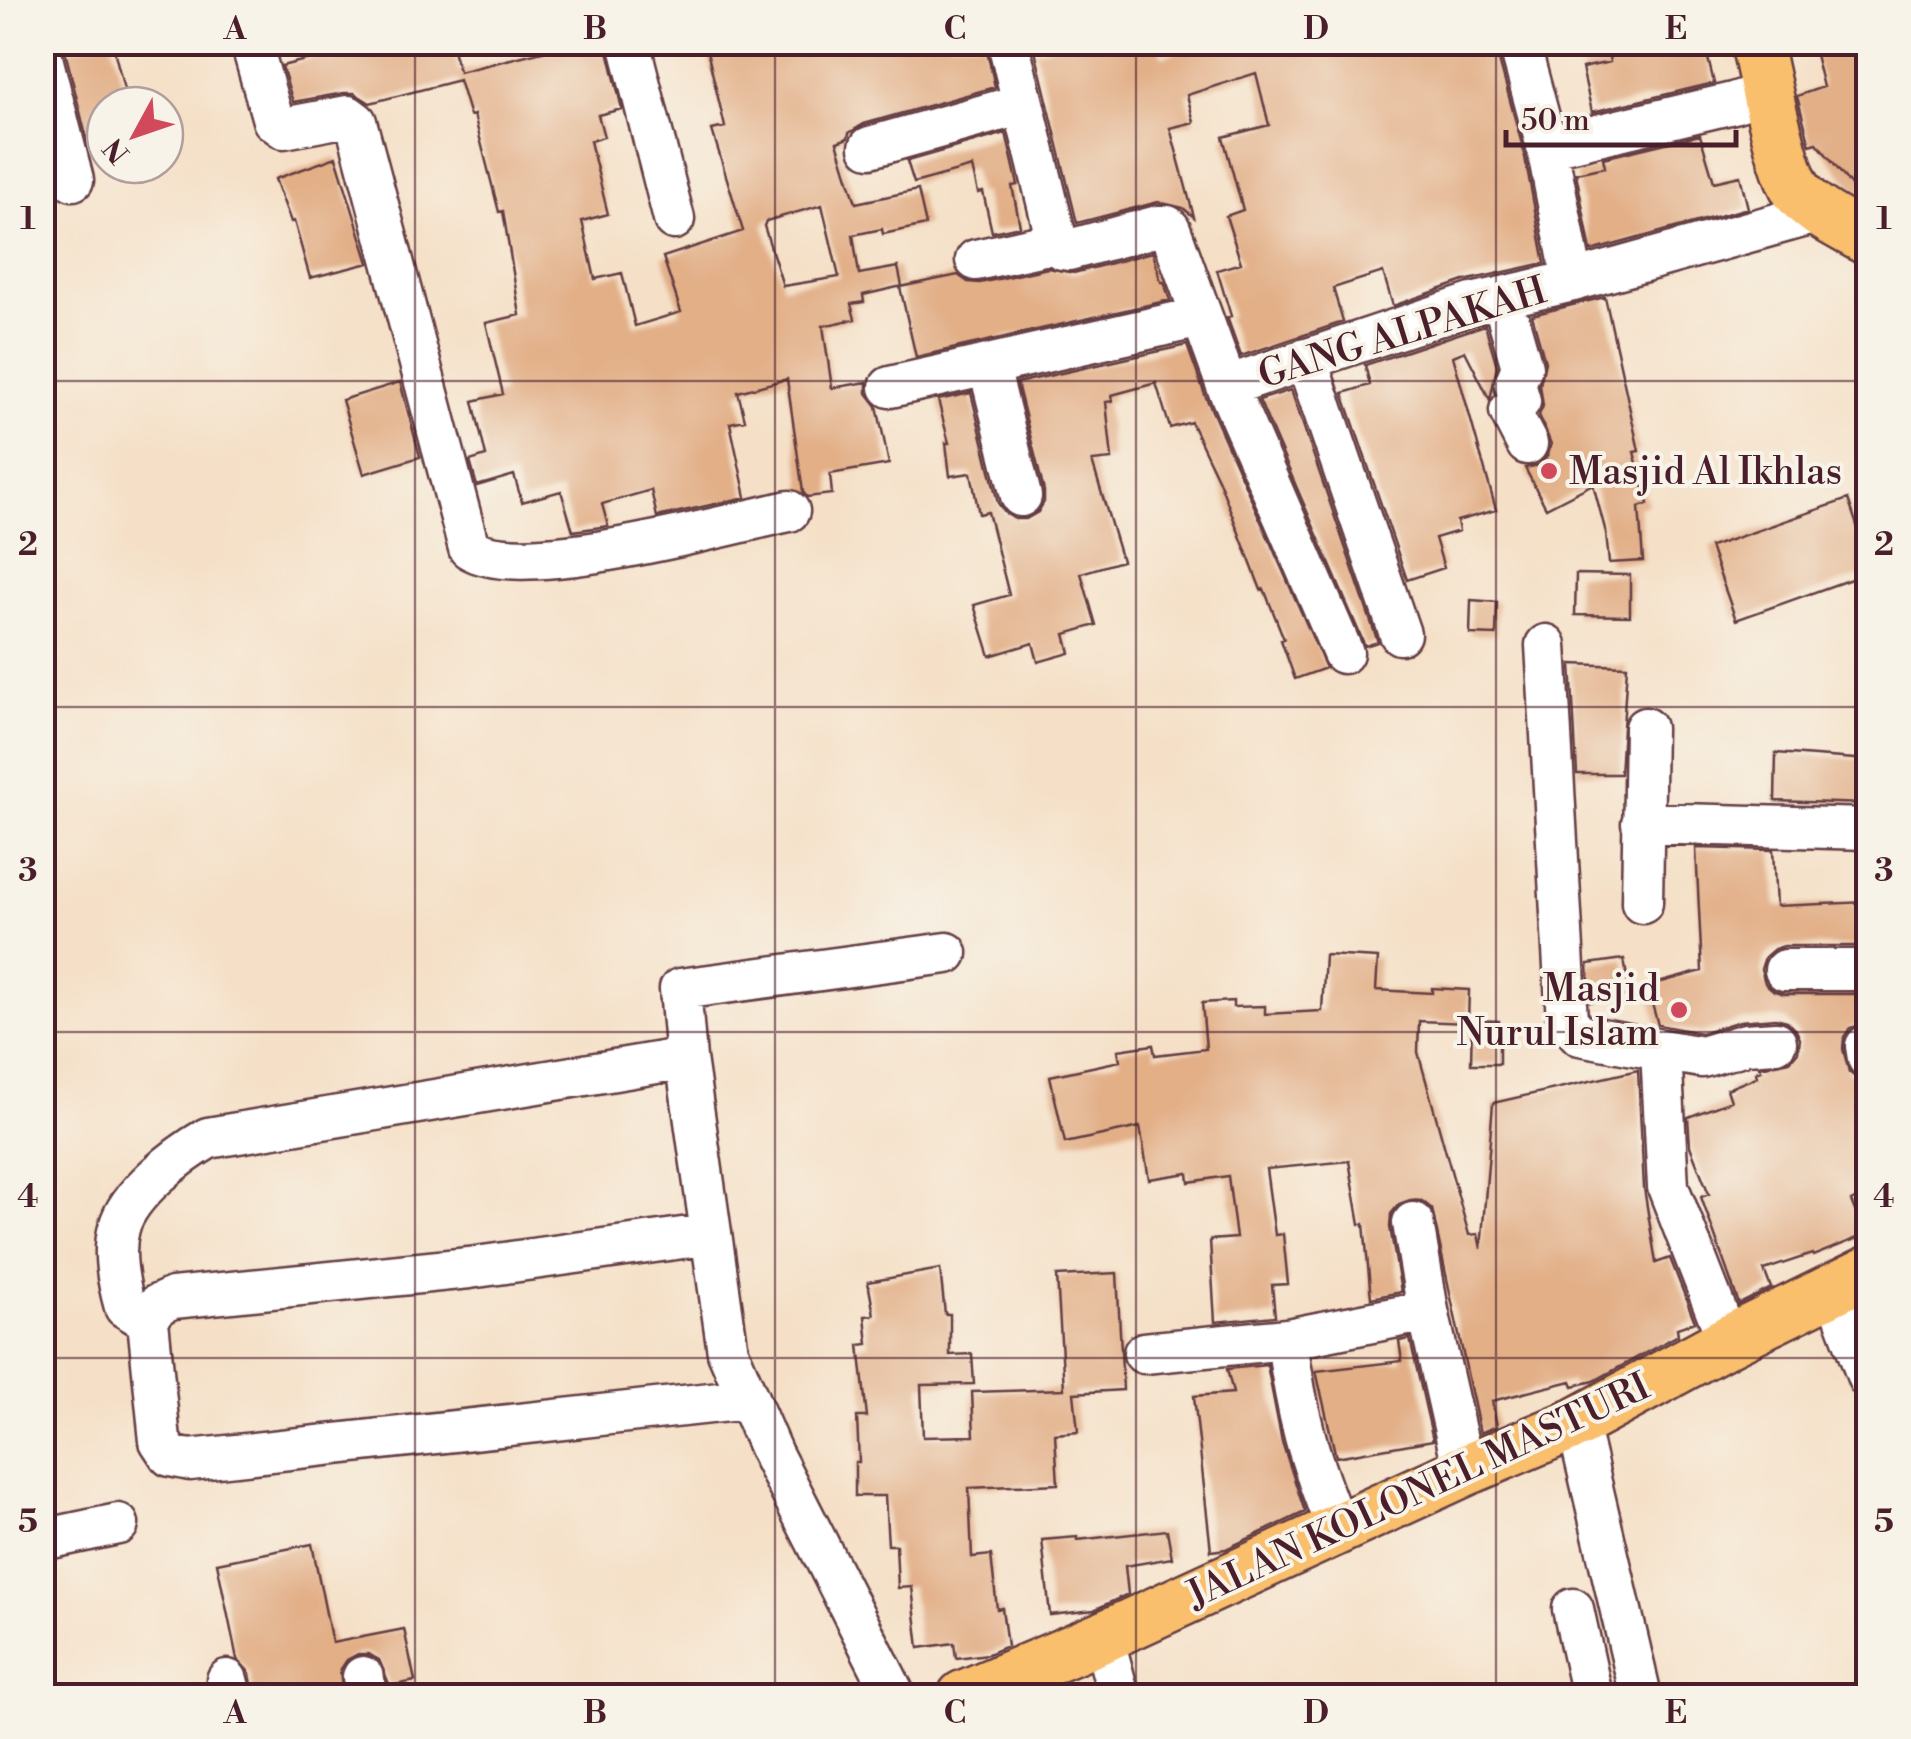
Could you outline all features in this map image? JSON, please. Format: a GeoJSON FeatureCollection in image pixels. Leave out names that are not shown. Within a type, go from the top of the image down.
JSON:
{"type":"FeatureCollection","features":[{"type":"Feature","properties":{"kind":"main road"},"geometry":{"type":"LineString","coordinates":[[1756,42],[1797,190],[1820,212],[1868,240]]}},
{"type":"Feature","properties":{"kind":"main road","name":"JALAN KOLONEL MASTURI"},"geometry":{"type":"LineString","coordinates":[[963,1696],[1022,1684],[1103,1637],[1337,1528],[1577,1423],[1851,1279]]}},
{"type":"Feature","properties":{"kind":"street"},"geometry":{"type":"LineString","coordinates":[[251,42],[278,127],[348,116],[356,122],[469,548],[478,554],[505,557],[588,556],[789,511]]}},
{"type":"Feature","properties":{"kind":"street"},"geometry":{"type":"LineString","coordinates":[[630,42],[674,218]]}},
{"type":"Feature","properties":{"kind":"street"},"geometry":{"type":"LineString","coordinates":[[976,260],[1057,242],[1008,42]]}},
{"type":"Feature","properties":{"kind":"street"},"geometry":{"type":"LineString","coordinates":[[1522,54],[1547,147],[1573,281]]}},
{"type":"Feature","properties":{"kind":"street"},"geometry":{"type":"LineString","coordinates":[[42,58],[73,180]]}},
{"type":"Feature","properties":{"kind":"street"},"geometry":{"type":"LineString","coordinates":[[1547,147],[1768,92]]}},
{"type":"Feature","properties":{"kind":"street"},"geometry":{"type":"LineString","coordinates":[[870,147],[1023,104]]}},
{"type":"Feature","properties":{"kind":"street","name":"GANG ALPAKAH"},"geometry":{"type":"LineString","coordinates":[[1057,242],[1062,249],[1070,250],[1167,226],[1227,386],[1472,304],[1573,281],[1820,212]]}},
{"type":"Feature","properties":{"kind":"street"},"geometry":{"type":"LineString","coordinates":[[1502,297],[1522,367],[1515,384],[1520,401],[1510,411],[1526,444]]}},
{"type":"Feature","properties":{"kind":"street"},"geometry":{"type":"LineString","coordinates":[[890,388],[1202,317]]}},
{"type":"Feature","properties":{"kind":"street"},"geometry":{"type":"LineString","coordinates":[[1306,359],[1400,634]]}},
{"type":"Feature","properties":{"kind":"street"},"geometry":{"type":"LineString","coordinates":[[990,366],[1021,496]]}},
{"type":"Feature","properties":{"kind":"street"},"geometry":{"type":"LineString","coordinates":[[1227,386],[1343,654]]}},
{"type":"Feature","properties":{"kind":"street"},"geometry":{"type":"LineString","coordinates":[[1546,644],[1567,1021],[1580,1034],[1702,1057],[1746,1044],[1776,1042]]}},
{"type":"Feature","properties":{"kind":"street"},"geometry":{"type":"LineString","coordinates":[[1642,903],[1645,728]]}},
{"type":"Feature","properties":{"kind":"street"},"geometry":{"type":"LineString","coordinates":[[1642,823],[1868,828]]}},
{"type":"Feature","properties":{"kind":"street"},"geometry":{"type":"LineString","coordinates":[[896,1696],[804,1518],[728,1352],[686,1058],[680,989],[947,953]]}},
{"type":"Feature","properties":{"kind":"street"},"geometry":{"type":"LineString","coordinates":[[1786,970],[1868,970]]}},
{"type":"Feature","properties":{"kind":"street"},"geometry":{"type":"LineString","coordinates":[[1661,1050],[1668,1187],[1728,1341]]}},
{"type":"Feature","properties":{"kind":"street"},"geometry":{"type":"LineString","coordinates":[[148,1322],[125,1307],[115,1248],[119,1223],[140,1194],[180,1155],[208,1138],[686,1058]]}},
{"type":"Feature","properties":{"kind":"street"},"geometry":{"type":"LineString","coordinates":[[1413,1223],[1428,1311],[1464,1471]]}},
{"type":"Feature","properties":{"kind":"street"},"geometry":{"type":"LineString","coordinates":[[710,1234],[469,1268],[173,1298],[157,1305],[148,1322],[160,1441],[170,1456],[190,1460],[747,1398]]}},
{"type":"Feature","properties":{"kind":"street"},"geometry":{"type":"LineString","coordinates":[[1851,1279],[1868,1378]]}},
{"type":"Feature","properties":{"kind":"street"},"geometry":{"type":"LineString","coordinates":[[1144,1353],[1287,1340],[1428,1311]]}},
{"type":"Feature","properties":{"kind":"street"},"geometry":{"type":"LineString","coordinates":[[1287,1340],[1298,1418],[1312,1468],[1337,1528]]}},
{"type":"Feature","properties":{"kind":"street"},"geometry":{"type":"LineString","coordinates":[[1577,1423],[1641,1696]]}},
{"type":"Feature","properties":{"kind":"street"},"geometry":{"type":"LineString","coordinates":[[42,1540],[118,1524]]}},
{"type":"Feature","properties":{"kind":"street"},"geometry":{"type":"LineString","coordinates":[[1573,1609],[1592,1696]]}},
{"type":"Feature","properties":{"kind":"street"},"geometry":{"type":"LineString","coordinates":[[1103,1637],[1119,1696]]}},
{"type":"Feature","properties":{"kind":"building"},"geometry":{"type":"Polygon","coordinates":[[[112,42],[123,85],[85,85],[85,132],[65,51],[112,42]]]}},
{"type":"Feature","properties":{"kind":"building"},"geometry":{"type":"Polygon","coordinates":[[[376,42],[451,42],[459,72],[578,42],[606,42],[622,109],[598,115],[604,137],[590,141],[608,214],[582,221],[595,279],[622,273],[635,326],[681,312],[663,257],[743,231],[712,130],[725,127],[705,42],[985,42],[995,87],[864,124],[837,142],[856,203],[918,190],[926,225],[883,234],[882,229],[853,235],[859,274],[898,267],[902,286],[863,295],[864,302],[851,304],[855,319],[823,326],[832,388],[867,382],[867,393],[877,406],[889,464],[830,474],[832,494],[807,497],[803,492],[787,379],[738,392],[745,420],[730,423],[746,497],[657,517],[651,490],[602,504],[608,526],[573,531],[561,491],[522,502],[514,475],[477,486],[470,461],[486,456],[473,401],[503,394],[486,323],[520,315],[503,211],[499,212],[474,115],[470,116],[459,80],[370,103],[354,93],[293,102],[282,66],[376,42]],[[822,205],[766,221],[764,226],[783,286],[839,277],[822,205]]]}},
{"type":"Feature","properties":{"kind":"building"},"geometry":{"type":"Polygon","coordinates":[[[1075,42],[1159,42],[1162,57],[1206,42],[1502,42],[1499,60],[1524,152],[1545,263],[1464,281],[1393,306],[1383,272],[1333,288],[1343,322],[1241,356],[1227,317],[1231,316],[1217,270],[1241,263],[1226,216],[1243,210],[1223,137],[1269,125],[1256,73],[1187,95],[1194,122],[1170,128],[1194,217],[1183,208],[1158,202],[1077,223],[1035,51],[1075,42]]]}},
{"type":"Feature","properties":{"kind":"building"},"geometry":{"type":"Polygon","coordinates":[[[1606,42],[1654,42],[1656,51],[1704,42],[1714,83],[1592,112],[1582,68],[1610,62],[1606,42]]]}},
{"type":"Feature","properties":{"kind":"building"},"geometry":{"type":"Polygon","coordinates":[[[1812,42],[1868,42],[1868,207],[1817,143],[1810,145],[1797,96],[1823,87],[1812,42]]]}},
{"type":"Feature","properties":{"kind":"building"},"geometry":{"type":"Polygon","coordinates":[[[1006,133],[1018,185],[1012,186],[1020,226],[992,232],[983,192],[978,193],[972,167],[914,183],[907,161],[1006,133]]]}},
{"type":"Feature","properties":{"kind":"building"},"geometry":{"type":"Polygon","coordinates":[[[1700,135],[1714,182],[1740,176],[1748,208],[1591,251],[1576,173],[1605,167],[1603,158],[1700,135]]]}},
{"type":"Feature","properties":{"kind":"building"},"geometry":{"type":"Polygon","coordinates":[[[336,157],[369,263],[310,278],[294,221],[291,222],[275,179],[336,157]]]}},
{"type":"Feature","properties":{"kind":"building"},"geometry":{"type":"Polygon","coordinates":[[[1153,252],[1170,300],[916,357],[900,287],[958,275],[968,282],[980,283],[1048,268],[1074,273],[1153,252]]]}},
{"type":"Feature","properties":{"kind":"building"},"geometry":{"type":"Polygon","coordinates":[[[1605,297],[1639,451],[1634,452],[1648,504],[1639,507],[1643,561],[1609,563],[1606,533],[1593,484],[1546,508],[1525,468],[1539,465],[1551,444],[1539,415],[1545,362],[1532,315],[1605,297]]]}},
{"type":"Feature","properties":{"kind":"building"},"geometry":{"type":"Polygon","coordinates":[[[1485,325],[1497,366],[1490,400],[1465,351],[1453,356],[1496,510],[1457,521],[1459,531],[1435,538],[1444,568],[1407,580],[1343,393],[1370,385],[1365,365],[1485,325]]]}},
{"type":"Feature","properties":{"kind":"building"},"geometry":{"type":"Polygon","coordinates":[[[1187,345],[1205,395],[1326,668],[1295,679],[1281,640],[1284,639],[1219,481],[1191,422],[1170,428],[1156,383],[1112,395],[1113,401],[1106,402],[1112,459],[1092,461],[1122,561],[1081,573],[1096,625],[1065,634],[1070,653],[1038,662],[1033,643],[990,656],[974,605],[1009,595],[988,512],[979,514],[971,473],[950,476],[949,443],[938,400],[971,393],[998,503],[1015,519],[1026,519],[1038,512],[1044,502],[1044,491],[1017,383],[1187,345]]]}},
{"type":"Feature","properties":{"kind":"building"},"geometry":{"type":"Polygon","coordinates":[[[400,382],[420,457],[364,474],[342,400],[400,382]]]}},
{"type":"Feature","properties":{"kind":"building"},"geometry":{"type":"Polygon","coordinates":[[[1291,390],[1378,642],[1365,646],[1259,400],[1291,390]]]}},
{"type":"Feature","properties":{"kind":"building"},"geometry":{"type":"Polygon","coordinates":[[[1848,499],[1868,558],[1868,573],[1736,620],[1710,547],[1848,499]]]}},
{"type":"Feature","properties":{"kind":"building"},"geometry":{"type":"Polygon","coordinates":[[[1576,574],[1630,575],[1630,616],[1575,615],[1576,574]]]}},
{"type":"Feature","properties":{"kind":"building"},"geometry":{"type":"Polygon","coordinates":[[[1471,600],[1497,602],[1496,635],[1470,634],[1471,600]]]}},
{"type":"Feature","properties":{"kind":"building"},"geometry":{"type":"Polygon","coordinates":[[[1571,664],[1627,666],[1620,774],[1577,774],[1571,664]]]}},
{"type":"Feature","properties":{"kind":"building"},"geometry":{"type":"Polygon","coordinates":[[[1776,753],[1868,760],[1868,804],[1775,801],[1776,753]]]}},
{"type":"Feature","properties":{"kind":"building"},"geometry":{"type":"Polygon","coordinates":[[[1696,848],[1773,850],[1776,906],[1868,902],[1868,946],[1784,946],[1765,957],[1761,969],[1765,983],[1784,994],[1868,994],[1868,1023],[1850,1028],[1843,1049],[1849,1072],[1868,1081],[1868,1192],[1851,1201],[1865,1235],[1764,1270],[1771,1288],[1739,1304],[1701,1197],[1709,1194],[1690,1146],[1688,1117],[1731,1101],[1727,1089],[1757,1077],[1760,1067],[1790,1061],[1798,1052],[1800,1039],[1787,1021],[1775,1018],[1740,1021],[1701,1033],[1658,1025],[1647,986],[1702,971],[1696,848]]]}},
{"type":"Feature","properties":{"kind":"building"},"geometry":{"type":"Polygon","coordinates":[[[1325,955],[1378,958],[1376,990],[1469,990],[1468,1023],[1419,1021],[1418,1052],[1469,1235],[1478,1234],[1481,1249],[1493,1103],[1638,1070],[1644,1188],[1656,1263],[1670,1258],[1695,1322],[1677,1328],[1678,1335],[1594,1381],[1573,1386],[1571,1381],[1492,1401],[1497,1426],[1480,1433],[1432,1209],[1422,1201],[1410,1200],[1399,1204],[1391,1214],[1401,1292],[1371,1298],[1364,1224],[1360,1224],[1349,1161],[1266,1169],[1275,1235],[1283,1234],[1288,1284],[1272,1285],[1275,1316],[1215,1322],[1210,1240],[1236,1238],[1228,1176],[1189,1182],[1188,1173],[1149,1179],[1140,1127],[1065,1143],[1050,1076],[1120,1061],[1118,1050],[1153,1045],[1155,1055],[1206,1049],[1202,1003],[1233,1001],[1233,1007],[1265,1006],[1265,1014],[1322,1011],[1325,955]]]}},
{"type":"Feature","properties":{"kind":"building"},"geometry":{"type":"Polygon","coordinates":[[[1624,959],[1630,995],[1590,1002],[1588,964],[1624,959]]]}},
{"type":"Feature","properties":{"kind":"building"},"geometry":{"type":"Polygon","coordinates":[[[1472,1020],[1499,1021],[1499,1064],[1471,1064],[1472,1020]]]}},
{"type":"Feature","properties":{"kind":"building"},"geometry":{"type":"Polygon","coordinates":[[[940,1269],[945,1314],[950,1314],[950,1355],[972,1354],[974,1384],[921,1385],[923,1437],[974,1436],[972,1392],[1064,1389],[1057,1276],[1117,1273],[1123,1390],[1074,1393],[1078,1432],[1055,1434],[1058,1484],[969,1488],[972,1557],[991,1555],[997,1609],[1002,1608],[1007,1646],[988,1654],[956,1658],[954,1643],[919,1648],[912,1587],[898,1588],[896,1545],[888,1545],[885,1496],[855,1496],[855,1462],[859,1462],[857,1417],[867,1417],[859,1345],[868,1344],[865,1316],[874,1315],[868,1282],[940,1269]]]}},
{"type":"Feature","properties":{"kind":"building"},"geometry":{"type":"Polygon","coordinates":[[[1410,1339],[1433,1440],[1336,1457],[1316,1371],[1402,1361],[1399,1341],[1410,1339]]]}},
{"type":"Feature","properties":{"kind":"building"},"geometry":{"type":"Polygon","coordinates":[[[1267,1365],[1282,1442],[1305,1512],[1226,1549],[1211,1551],[1194,1396],[1233,1393],[1227,1369],[1267,1365]]]}},
{"type":"Feature","properties":{"kind":"building"},"geometry":{"type":"Polygon","coordinates":[[[1167,1530],[1172,1558],[1125,1566],[1128,1594],[1094,1610],[1050,1615],[1042,1540],[1167,1530]]]}},
{"type":"Feature","properties":{"kind":"building"},"geometry":{"type":"Polygon","coordinates":[[[312,1544],[332,1643],[404,1629],[415,1681],[390,1686],[379,1660],[358,1654],[340,1670],[343,1696],[254,1696],[250,1673],[237,1659],[217,1563],[312,1544]]]}},
{"type":"Feature","properties":{"kind":"place","name":"Masjid Al Ikhlas"},"geometry":{"type":"Point","coordinates":[1549,471]}},
{"type":"Feature","properties":{"kind":"place","name":"Masjid Nurul Islam"},"geometry":{"type":"Point","coordinates":[1679,1010]}}]}
